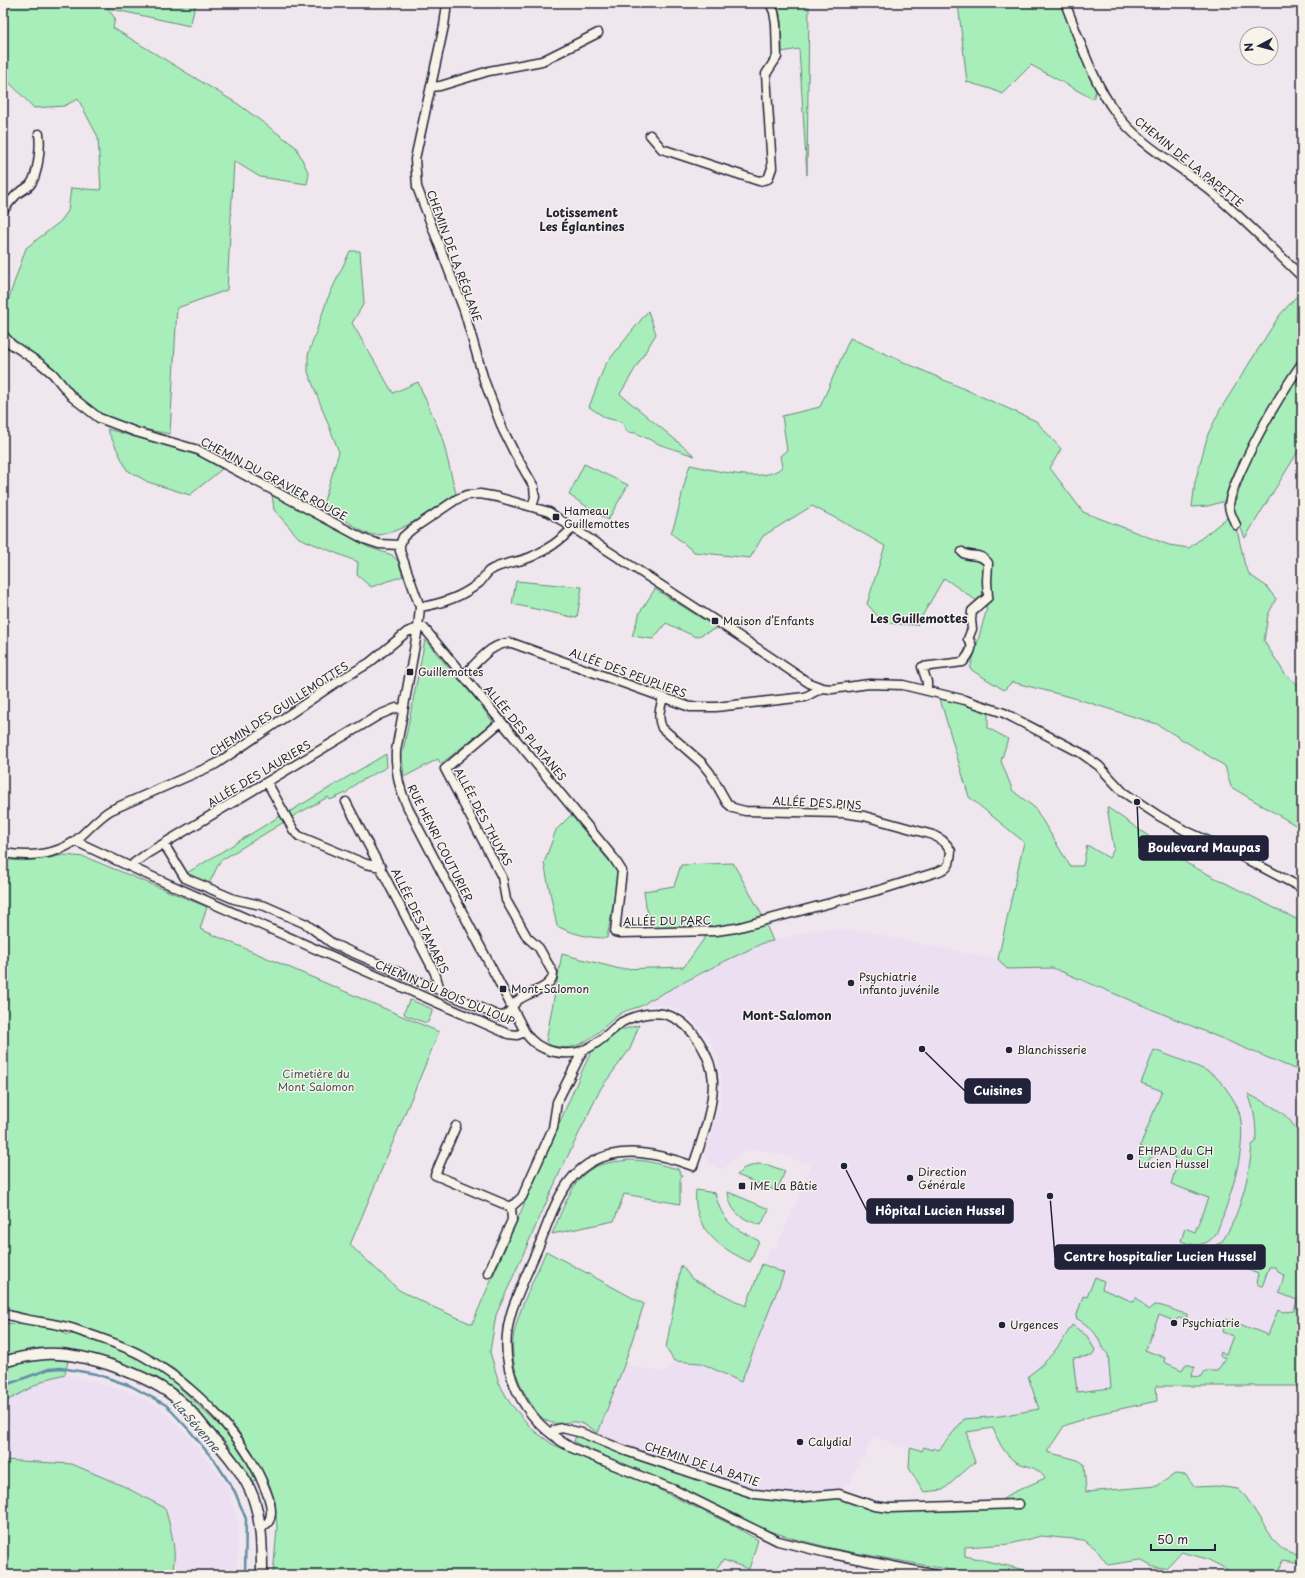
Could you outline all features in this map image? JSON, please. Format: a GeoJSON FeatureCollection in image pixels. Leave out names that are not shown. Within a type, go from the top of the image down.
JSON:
{"type":"FeatureCollection","features":[{"type":"Feature","properties":{"kind":"street","name":"CHEMIN DE LA RÉGLANE"},"geometry":{"type":"LineString","coordinates":[[447,3],[444,26],[415,160],[417,187],[464,310],[484,380],[503,430],[534,487],[535,497],[532,507]]}},
{"type":"Feature","properties":{"kind":"street"},"geometry":{"type":"LineString","coordinates":[[650,135],[662,149],[759,181],[768,179],[772,168],[766,74],[777,57],[776,24],[774,12],[770,3]]}},
{"type":"Feature","properties":{"kind":"street","name":"CHEMIN DE LA PAPETTE"},"geometry":{"type":"LineString","coordinates":[[1065,3],[1099,86],[1126,126],[1208,189],[1260,236],[1302,277]]}},
{"type":"Feature","properties":{"kind":"street"},"geometry":{"type":"LineString","coordinates":[[431,87],[440,86],[489,71],[542,61],[598,33]]}},
{"type":"Feature","properties":{"kind":"street"},"geometry":{"type":"LineString","coordinates":[[3,211],[17,194],[33,180],[36,173],[38,160],[40,140],[39,134]]}},
{"type":"Feature","properties":{"kind":"street","name":"CHEMIN DU GRAVIER ROUGE"},"geometry":{"type":"LineString","coordinates":[[3,335],[11,344],[49,371],[72,397],[98,418],[136,432],[198,450],[364,539],[379,544],[400,545]]}},
{"type":"Feature","properties":{"kind":"street"},"geometry":{"type":"LineString","coordinates":[[1236,525],[1230,512],[1229,505],[1241,471],[1253,444],[1280,395],[1302,363]]}},
{"type":"Feature","properties":{"kind":"street"},"geometry":{"type":"LineString","coordinates":[[418,628],[420,607],[403,562],[400,545],[403,537],[457,499],[467,496],[480,494],[497,497],[532,507],[549,512],[809,683],[822,688],[832,689],[856,685],[889,684],[927,690],[965,700],[1004,713],[1082,753],[1103,769],[1123,792],[1159,816],[1186,831],[1233,852],[1302,888]]}},
{"type":"Feature","properties":{"kind":"street"},"geometry":{"type":"LineString","coordinates":[[420,607],[429,606],[459,596],[481,582],[488,572],[506,563],[533,556],[564,537],[573,528]]}},
{"type":"Feature","properties":{"kind":"street"},"geometry":{"type":"LineString","coordinates":[[927,690],[927,682],[922,668],[963,662],[972,646],[968,639],[972,629],[971,613],[975,607],[988,597],[988,563],[981,556],[968,555],[962,552]]}},
{"type":"Feature","properties":{"kind":"street","name":"ALLÉE DES PLATANES"},"geometry":{"type":"LineString","coordinates":[[418,628],[424,628],[613,857]]}},
{"type":"Feature","properties":{"kind":"street","name":"RUE HENRI COUTURIER"},"geometry":{"type":"LineString","coordinates":[[418,628],[396,751],[395,767],[401,794],[525,1032]]}},
{"type":"Feature","properties":{"kind":"street","name":"CHEMIN DES GUILLEMOTTES"},"geometry":{"type":"LineString","coordinates":[[3,853],[22,856],[40,854],[57,850],[75,841],[102,816],[111,810],[216,764],[337,682],[369,663],[407,632],[418,628]]}},
{"type":"Feature","properties":{"kind":"street","name":"ALLÉE DES PEUPLIERS"},"geometry":{"type":"LineString","coordinates":[[463,676],[494,647],[504,642],[512,643],[690,707],[706,708],[805,697],[822,688]]}},
{"type":"Feature","properties":{"kind":"street","name":"ALLÉE DES PINS"},"geometry":{"type":"LineString","coordinates":[[663,698],[659,714],[659,721],[662,728],[702,763],[710,773],[727,803],[733,808],[745,811],[843,813],[864,816],[933,835],[942,840],[951,851],[949,864],[946,868],[937,872],[883,890],[772,919]]}},
{"type":"Feature","properties":{"kind":"street","name":"ALLÉE DES LAURIERS"},"geometry":{"type":"LineString","coordinates":[[133,868],[134,863],[164,844],[379,715],[396,708],[403,709]]}},
{"type":"Feature","properties":{"kind":"street","name":"ALLÉE DES THUYAS"},"geometry":{"type":"LineString","coordinates":[[501,722],[445,769],[502,877],[506,900],[527,938],[539,948],[553,973],[553,977],[549,984],[517,1001],[513,1008]]}},
{"type":"Feature","properties":{"kind":"street","name":"ALLÉE DES TAMARIS"},"geometry":{"type":"LineString","coordinates":[[267,782],[294,832],[299,836],[366,864],[381,867],[435,972],[440,990]]}},
{"type":"Feature","properties":{"kind":"street"},"geometry":{"type":"LineString","coordinates":[[346,802],[381,867]]}},
{"type":"Feature","properties":{"kind":"street","name":"CHEMIN DU BOIS DU LOUP"},"geometry":{"type":"LineString","coordinates":[[75,841],[508,1034],[517,1035],[525,1032],[534,1044],[545,1050],[562,1052],[583,1050],[595,1044],[622,1022],[635,1016],[646,1014],[662,1014],[670,1016],[693,1034],[705,1052],[710,1065],[713,1084],[712,1098],[706,1125],[693,1166],[644,1153],[622,1153],[604,1157],[588,1164],[571,1179],[555,1208],[512,1311],[507,1338],[508,1365],[512,1380],[518,1395],[532,1416],[550,1433]]}},
{"type":"Feature","properties":{"kind":"street"},"geometry":{"type":"LineString","coordinates":[[164,844],[185,878],[234,899],[265,906],[306,924],[333,944],[499,1016],[508,1014],[513,1008]]}},
{"type":"Feature","properties":{"kind":"street","name":"ALLÉE DU PARC"},"geometry":{"type":"LineString","coordinates":[[613,857],[622,871],[615,932],[716,932],[772,919]]}},
{"type":"Feature","properties":{"kind":"street"},"geometry":{"type":"LineString","coordinates":[[511,1207],[522,1197],[553,1128],[557,1102],[583,1050]]}},
{"type":"Feature","properties":{"kind":"street"},"geometry":{"type":"LineString","coordinates":[[456,1126],[435,1175],[511,1207]]}},
{"type":"Feature","properties":{"kind":"street"},"geometry":{"type":"LineString","coordinates":[[488,1273],[512,1220],[511,1207]]}},
{"type":"Feature","properties":{"kind":"street"},"geometry":{"type":"LineString","coordinates":[[3,1313],[12,1317],[50,1322],[70,1328],[140,1355],[168,1372],[193,1391],[238,1440],[251,1458],[266,1492],[270,1506],[271,1517],[269,1522],[261,1527]]}},
{"type":"Feature","properties":{"kind":"street"},"geometry":{"type":"LineString","coordinates":[[3,1362],[33,1355],[46,1354],[63,1355],[110,1365],[128,1371],[158,1385],[181,1401],[218,1443],[238,1470],[252,1496],[261,1527],[262,1575]]}},
{"type":"Feature","properties":{"kind":"street","name":"CHEMIN DE LA BATIE"},"geometry":{"type":"LineString","coordinates":[[550,1433],[554,1430],[562,1428],[582,1432],[626,1451],[704,1478],[742,1490],[774,1497],[793,1498],[839,1494],[874,1506],[890,1508],[1019,1504]]}},
{"type":"Feature","properties":{"kind":"street"},"geometry":{"type":"LineString","coordinates":[[550,1433],[572,1448],[675,1490],[778,1541],[819,1552],[936,1575]]}},
{"type":"Feature","properties":{"kind":"shaded area"},"geometry":{"type":"Polygon","coordinates":[[[818,929],[865,931],[998,959],[1007,969],[1053,968],[1297,1070],[1302,1077],[1302,1386],[1155,1386],[1108,1398],[1000,1416],[964,1419],[939,1450],[923,1451],[911,1447],[910,1450],[873,1436],[864,1459],[860,1458],[850,1484],[835,1490],[794,1494],[765,1491],[704,1474],[597,1437],[624,1365],[667,1372],[674,1361],[700,1363],[741,1382],[784,1273],[763,1264],[771,1247],[774,1249],[782,1235],[805,1180],[810,1164],[766,1151],[755,1150],[743,1153],[734,1159],[723,1170],[708,1163],[705,1155],[721,1102],[721,1077],[716,1051],[707,1035],[687,1015],[677,1009],[667,1006],[658,1004],[645,1005],[648,1001],[763,943],[818,929]]]}},
{"type":"Feature","properties":{"kind":"shaded area"},"geometry":{"type":"Polygon","coordinates":[[[65,1374],[123,1390],[141,1397],[160,1407],[189,1437],[224,1482],[228,1491],[238,1522],[237,1575],[170,1575],[174,1569],[72,1464],[3,1460],[3,1403],[47,1379],[65,1374]]]}},
{"type":"Feature","properties":{"kind":"green space"},"geometry":{"type":"Polygon","coordinates":[[[3,3],[196,3],[190,26],[107,8],[115,18],[113,28],[238,104],[296,147],[309,174],[307,184],[260,177],[234,161],[227,290],[177,308],[170,434],[124,425],[103,415],[3,331],[3,315],[26,248],[61,221],[68,211],[71,188],[101,190],[98,137],[78,99],[64,106],[34,108],[3,76],[3,3]]]}},
{"type":"Feature","properties":{"kind":"green space"},"geometry":{"type":"Polygon","coordinates":[[[776,3],[809,3],[807,175],[799,49],[782,52],[781,17],[776,3]]]}},
{"type":"Feature","properties":{"kind":"green space"},"geometry":{"type":"Polygon","coordinates":[[[958,3],[1063,3],[1096,91],[1093,99],[1031,65],[1002,94],[967,82],[958,3]]]}},
{"type":"Feature","properties":{"kind":"green space"},"geometry":{"type":"Polygon","coordinates":[[[350,251],[360,251],[364,303],[352,323],[393,393],[418,382],[442,437],[456,494],[414,522],[390,533],[379,535],[365,532],[323,504],[339,452],[308,372],[308,355],[327,300],[350,251]]]}},
{"type":"Feature","properties":{"kind":"green space"},"geometry":{"type":"Polygon","coordinates":[[[1302,290],[1302,357],[1245,451],[1230,483],[1225,501],[1208,506],[1192,507],[1195,482],[1208,434],[1220,410],[1279,316],[1302,290]]]}},
{"type":"Feature","properties":{"kind":"green space"},"geometry":{"type":"Polygon","coordinates":[[[648,311],[656,334],[620,394],[695,456],[661,445],[636,433],[627,432],[622,422],[606,418],[589,407],[605,365],[648,311]]]}},
{"type":"Feature","properties":{"kind":"green space"},"geometry":{"type":"Polygon","coordinates":[[[850,338],[1036,421],[1061,449],[1050,468],[1083,512],[1169,545],[1189,548],[1228,517],[1238,534],[1245,566],[1250,575],[1266,586],[1276,599],[1268,615],[1264,641],[1285,674],[1302,688],[1302,829],[1231,787],[1225,766],[1157,724],[1074,698],[1012,682],[1004,690],[970,669],[987,608],[944,578],[917,625],[884,623],[867,604],[885,546],[812,506],[763,536],[750,558],[694,552],[671,533],[677,516],[690,465],[724,472],[751,475],[763,475],[774,472],[782,467],[780,456],[787,450],[782,416],[820,407],[850,338]]]}},
{"type":"Feature","properties":{"kind":"green space"},"geometry":{"type":"Polygon","coordinates":[[[1302,374],[1302,445],[1245,538],[1235,514],[1234,506],[1251,455],[1296,375],[1302,374]]]}},
{"type":"Feature","properties":{"kind":"green space"},"geometry":{"type":"Polygon","coordinates":[[[107,429],[182,450],[199,456],[222,469],[190,495],[148,482],[127,470],[107,429]]]}},
{"type":"Feature","properties":{"kind":"green space"},"geometry":{"type":"Polygon","coordinates":[[[584,464],[628,485],[608,520],[569,495],[584,464]]]}},
{"type":"Feature","properties":{"kind":"green space"},"geometry":{"type":"Polygon","coordinates":[[[272,494],[368,547],[392,555],[398,561],[403,576],[371,587],[357,575],[358,562],[299,538],[274,510],[272,494]]]}},
{"type":"Feature","properties":{"kind":"green space"},"geometry":{"type":"Polygon","coordinates":[[[516,581],[582,587],[577,618],[512,604],[516,581]]]}},
{"type":"Feature","properties":{"kind":"green space"},"geometry":{"type":"Polygon","coordinates":[[[655,589],[717,628],[696,637],[666,623],[653,639],[632,636],[640,612],[655,589]]]}},
{"type":"Feature","properties":{"kind":"green space"},"geometry":{"type":"Polygon","coordinates":[[[425,640],[479,703],[493,722],[441,764],[438,759],[404,777],[402,756],[425,640]]]}},
{"type":"Feature","properties":{"kind":"green space"},"geometry":{"type":"Polygon","coordinates":[[[940,699],[964,704],[988,712],[988,728],[1008,739],[1001,761],[1013,791],[1035,808],[1070,866],[1083,866],[1087,845],[1109,858],[1114,849],[1107,807],[1188,864],[1302,922],[1302,1077],[1297,1070],[1053,968],[1007,969],[998,959],[1024,842],[969,797],[940,699]]]}},
{"type":"Feature","properties":{"kind":"green space"},"geometry":{"type":"Polygon","coordinates":[[[386,754],[387,767],[357,783],[346,793],[330,800],[328,797],[292,817],[289,812],[386,754]]]}},
{"type":"Feature","properties":{"kind":"green space"},"geometry":{"type":"Polygon","coordinates":[[[571,815],[619,873],[607,938],[581,935],[557,926],[544,863],[556,830],[571,815]]]}},
{"type":"Feature","properties":{"kind":"green space"},"geometry":{"type":"Polygon","coordinates":[[[280,816],[284,822],[220,861],[209,884],[188,875],[187,873],[280,816]]]}},
{"type":"Feature","properties":{"kind":"green space","name":"Cimetière du Mont Salomon"},"geometry":{"type":"Polygon","coordinates":[[[64,855],[85,857],[207,907],[200,929],[439,1032],[350,1245],[399,1290],[472,1324],[591,1052],[621,1030],[639,1025],[630,1049],[601,1088],[560,1172],[496,1315],[490,1352],[499,1383],[510,1403],[533,1430],[552,1444],[635,1478],[734,1526],[758,1540],[749,1569],[723,1560],[716,1569],[718,1575],[273,1575],[277,1528],[275,1502],[270,1486],[253,1454],[238,1431],[223,1414],[174,1369],[143,1352],[64,1324],[9,1310],[3,1306],[3,859],[26,861],[64,855]]]}},
{"type":"Feature","properties":{"kind":"green space"},"geometry":{"type":"Polygon","coordinates":[[[733,863],[761,913],[773,941],[763,943],[717,965],[648,1001],[642,1006],[623,1012],[592,1037],[577,1046],[568,1048],[552,1046],[547,1043],[546,1041],[562,954],[620,969],[684,967],[713,926],[652,928],[646,906],[644,891],[674,886],[681,865],[733,863]]]}},
{"type":"Feature","properties":{"kind":"green space"},"geometry":{"type":"Polygon","coordinates":[[[411,1000],[432,1009],[428,1022],[426,1023],[405,1015],[404,1012],[409,1001],[411,1000]]]}},
{"type":"Feature","properties":{"kind":"green space"},"geometry":{"type":"Polygon","coordinates":[[[1154,1050],[1187,1062],[1211,1073],[1225,1087],[1238,1109],[1242,1134],[1241,1148],[1235,1177],[1217,1232],[1213,1238],[1203,1244],[1188,1244],[1181,1241],[1185,1228],[1195,1232],[1208,1198],[1171,1184],[1177,1164],[1173,1154],[1158,1153],[1149,1159],[1147,1165],[1139,1161],[1144,1148],[1140,1146],[1162,1091],[1141,1083],[1154,1050]]]}},
{"type":"Feature","properties":{"kind":"green space"},"geometry":{"type":"Polygon","coordinates":[[[1248,1094],[1275,1108],[1289,1119],[1298,1134],[1302,1145],[1302,1386],[1156,1386],[1157,1401],[1097,1414],[1064,1426],[1047,1452],[1078,1460],[1084,1464],[1086,1492],[1157,1486],[1175,1474],[1186,1475],[1195,1487],[1216,1486],[1238,1489],[1246,1497],[1275,1542],[1282,1549],[1302,1557],[1302,1563],[1282,1560],[1279,1575],[1233,1575],[1232,1572],[1207,1559],[1181,1552],[1166,1568],[1153,1567],[1140,1560],[1108,1565],[1095,1548],[1084,1540],[1041,1536],[1010,1544],[965,1547],[965,1556],[1034,1572],[1034,1575],[967,1575],[946,1569],[839,1550],[769,1531],[574,1442],[576,1435],[716,1485],[768,1499],[804,1502],[833,1496],[880,1509],[988,1509],[1012,1493],[1045,1478],[1035,1469],[1016,1462],[1008,1456],[993,1428],[967,1432],[969,1445],[975,1462],[943,1490],[924,1492],[909,1468],[911,1447],[922,1451],[924,1447],[932,1450],[933,1448],[939,1450],[964,1419],[1000,1416],[1039,1409],[1028,1376],[1053,1354],[1072,1325],[1087,1336],[1095,1350],[1092,1356],[1073,1358],[1077,1392],[1111,1388],[1108,1354],[1103,1349],[1094,1332],[1076,1318],[1083,1296],[1087,1297],[1095,1277],[1104,1281],[1102,1289],[1134,1302],[1136,1297],[1148,1310],[1154,1305],[1158,1305],[1187,1314],[1187,1318],[1179,1318],[1174,1321],[1159,1315],[1145,1350],[1165,1358],[1164,1362],[1182,1370],[1187,1364],[1195,1367],[1191,1376],[1201,1377],[1205,1371],[1217,1371],[1226,1358],[1220,1356],[1221,1352],[1226,1354],[1233,1336],[1222,1332],[1226,1319],[1268,1335],[1278,1310],[1283,1312],[1294,1311],[1297,1300],[1279,1293],[1284,1276],[1275,1267],[1269,1267],[1262,1287],[1256,1283],[1258,1274],[1234,1264],[1236,1259],[1227,1255],[1226,1260],[1218,1258],[1214,1268],[1212,1267],[1217,1244],[1221,1243],[1228,1232],[1238,1209],[1249,1170],[1252,1145],[1256,1142],[1255,1118],[1248,1094]]]}},
{"type":"Feature","properties":{"kind":"green space"},"geometry":{"type":"Polygon","coordinates":[[[631,1160],[646,1161],[678,1169],[682,1176],[680,1180],[680,1204],[624,1194],[614,1221],[552,1234],[574,1186],[588,1171],[597,1166],[631,1160]]]}},
{"type":"Feature","properties":{"kind":"green space"},"geometry":{"type":"Polygon","coordinates":[[[758,1164],[768,1165],[785,1171],[777,1191],[737,1175],[744,1168],[758,1164]]]}},
{"type":"Feature","properties":{"kind":"green space"},"geometry":{"type":"Polygon","coordinates":[[[696,1190],[715,1193],[722,1212],[730,1223],[742,1232],[759,1241],[750,1262],[718,1243],[703,1226],[698,1215],[696,1190]]]}},
{"type":"Feature","properties":{"kind":"green space"},"geometry":{"type":"Polygon","coordinates":[[[728,1192],[769,1209],[761,1225],[748,1220],[734,1210],[729,1199],[728,1192]]]}},
{"type":"Feature","properties":{"kind":"green space"},"geometry":{"type":"Polygon","coordinates":[[[546,1251],[644,1304],[624,1365],[598,1433],[588,1426],[579,1423],[554,1423],[544,1419],[537,1412],[524,1392],[514,1364],[513,1344],[516,1325],[522,1306],[546,1251]]]}},
{"type":"Feature","properties":{"kind":"green space"},"geometry":{"type":"Polygon","coordinates":[[[762,1264],[784,1273],[741,1382],[701,1363],[674,1361],[666,1348],[681,1265],[692,1279],[746,1306],[762,1264]]]}},
{"type":"Feature","properties":{"kind":"green space"},"geometry":{"type":"Polygon","coordinates":[[[3,1323],[36,1324],[53,1327],[67,1335],[74,1334],[132,1354],[166,1374],[231,1437],[247,1461],[256,1480],[253,1481],[227,1443],[175,1391],[158,1378],[112,1359],[66,1350],[39,1348],[3,1356],[3,1323]]]}},
{"type":"Feature","properties":{"kind":"green space"},"geometry":{"type":"Polygon","coordinates":[[[49,1359],[68,1361],[65,1374],[47,1379],[3,1403],[3,1368],[28,1360],[49,1359]]]}},
{"type":"Feature","properties":{"kind":"green space"},"geometry":{"type":"Polygon","coordinates":[[[3,1460],[72,1464],[123,1486],[165,1508],[174,1552],[173,1568],[170,1575],[3,1575],[3,1460]]]}},
{"type":"Feature","properties":{"kind":"waterway","name":"La Sévenne"},"geometry":{"type":"LineString","coordinates":[[3,1386],[49,1369],[61,1368],[96,1374],[131,1386],[166,1405],[217,1464],[235,1492],[246,1519],[245,1575]]}},
{"type":"Feature","properties":{"kind":"place","name":"Hameau Guillemottes"},"geometry":{"type":"Point","coordinates":[556,517]}},
{"type":"Feature","properties":{"kind":"place","name":"Maison d’Enfants"},"geometry":{"type":"Point","coordinates":[715,621]}},
{"type":"Feature","properties":{"kind":"place","name":"Guillemottes"},"geometry":{"type":"Point","coordinates":[410,672]}},
{"type":"Feature","properties":{"kind":"place","name":"Boulevard Maupas"},"geometry":{"type":"Point","coordinates":[1137,802]}},
{"type":"Feature","properties":{"kind":"place","name":"Psychiatrie infanto juvénile"},"geometry":{"type":"Point","coordinates":[851,983]}},
{"type":"Feature","properties":{"kind":"place","name":"Mont-Salomon"},"geometry":{"type":"Point","coordinates":[503,989]}},
{"type":"Feature","properties":{"kind":"place","name":"Cuisines"},"geometry":{"type":"Point","coordinates":[922,1049]}},
{"type":"Feature","properties":{"kind":"place","name":"Blanchisserie"},"geometry":{"type":"Point","coordinates":[1009,1050]}},
{"type":"Feature","properties":{"kind":"place","name":"EHPAD du CH Lucien Hussel"},"geometry":{"type":"Point","coordinates":[1130,1157]}},
{"type":"Feature","properties":{"kind":"place","name":"Hôpital Lucien Hussel"},"geometry":{"type":"Point","coordinates":[844,1166]}},
{"type":"Feature","properties":{"kind":"place","name":"Direction Générale"},"geometry":{"type":"Point","coordinates":[910,1178]}},
{"type":"Feature","properties":{"kind":"place","name":"IME La Bâtie"},"geometry":{"type":"Point","coordinates":[742,1186]}},
{"type":"Feature","properties":{"kind":"place","name":"Centre hospitalier Lucien Hussel"},"geometry":{"type":"Point","coordinates":[1050,1196]}},
{"type":"Feature","properties":{"kind":"place","name":"Psychiatrie"},"geometry":{"type":"Point","coordinates":[1174,1323]}},
{"type":"Feature","properties":{"kind":"place","name":"Urgences"},"geometry":{"type":"Point","coordinates":[1002,1325]}},
{"type":"Feature","properties":{"kind":"place","name":"Calydial"},"geometry":{"type":"Point","coordinates":[800,1442]}},
{"type":"Feature","properties":{"kind":"district","name":"Lotissement Les Églantines"},"geometry":{"type":"Point","coordinates":[582,220]}},
{"type":"Feature","properties":{"kind":"district","name":"Les Guillemottes"},"geometry":{"type":"Point","coordinates":[919,619]}},
{"type":"Feature","properties":{"kind":"district","name":"Mont-Salomon"},"geometry":{"type":"Point","coordinates":[787,1016]}}]}
